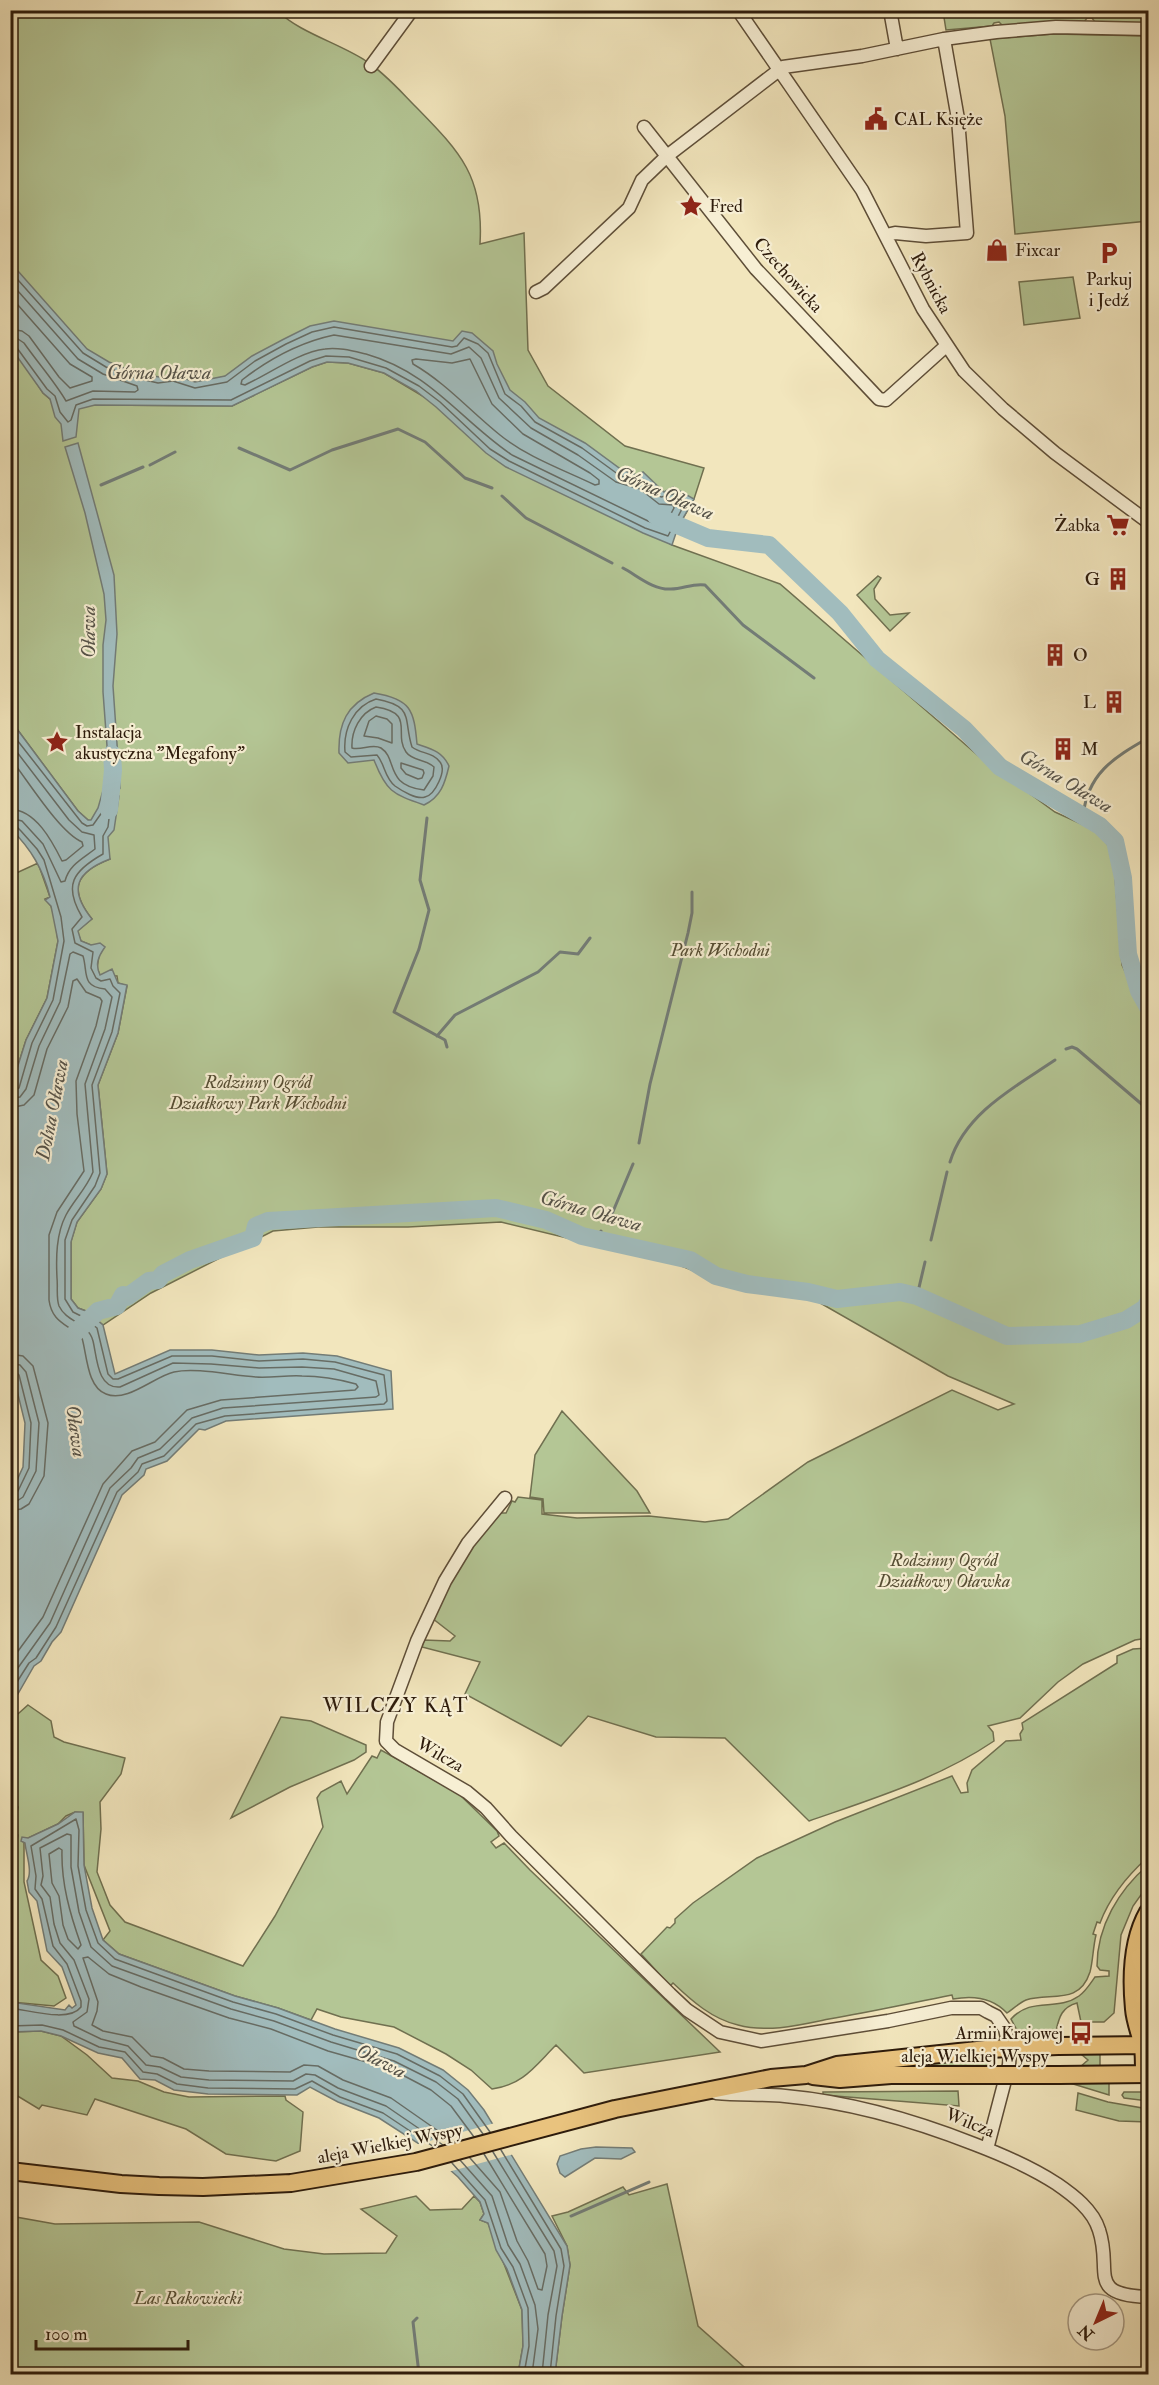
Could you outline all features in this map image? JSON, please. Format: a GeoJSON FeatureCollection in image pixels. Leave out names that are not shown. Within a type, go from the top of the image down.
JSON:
{"type":"FeatureCollection","features":[{"type":"Feature","properties":{"kind":"main road"},"geometry":{"type":"LineString","coordinates":[[1146,2045],[1134,2008],[1134,1958],[1139,1933],[1149,1912]]}},
{"type":"Feature","properties":{"kind":"main road"},"geometry":{"type":"LineString","coordinates":[[1146,2074],[1149,1955]]}},
{"type":"Feature","properties":{"kind":"main road","name":"aleja Wielkiej Wyspy"},"geometry":{"type":"LineString","coordinates":[[10,2171],[121,2184],[203,2187],[291,2183],[416,2162],[615,2109],[771,2078],[806,2075],[837,2066],[987,2049],[1146,2045]]}},
{"type":"Feature","properties":{"kind":"main road","name":"aleja Wielkiej Wyspy"},"geometry":{"type":"LineString","coordinates":[[806,2075],[840,2079],[891,2076],[1146,2074]]}},
{"type":"Feature","properties":{"kind":"street"},"geometry":{"type":"LineString","coordinates":[[371,66],[412,10]]}},
{"type":"Feature","properties":{"kind":"street","name":"Rybnicka"},"geometry":{"type":"LineString","coordinates":[[738,10],[862,190],[923,309],[946,346],[971,378],[1025,429],[1149,522]]}},
{"type":"Feature","properties":{"kind":"street"},"geometry":{"type":"LineString","coordinates":[[890,10],[897,48]]}},
{"type":"Feature","properties":{"kind":"street"},"geometry":{"type":"LineString","coordinates":[[536,292],[544,288],[628,208],[642,180],[667,156],[779,68],[944,39],[1056,27],[1149,29]]}},
{"type":"Feature","properties":{"kind":"street"},"geometry":{"type":"LineString","coordinates":[[886,235],[895,233],[926,236],[967,233],[958,119],[944,39]]}},
{"type":"Feature","properties":{"kind":"street"},"geometry":{"type":"LineString","coordinates":[[644,127],[667,156]]}},
{"type":"Feature","properties":{"kind":"street","name":"Czechowicka"},"geometry":{"type":"LineString","coordinates":[[667,156],[756,269],[879,399],[886,400],[946,346]]}},
{"type":"Feature","properties":{"kind":"street","name":"Wilcza"},"geometry":{"type":"LineString","coordinates":[[505,1498],[460,1555],[429,1613],[387,1722],[386,1741],[395,1750],[467,1792],[486,1808],[511,1836],[670,1994],[687,2010],[720,2032],[761,2041],[888,2021],[951,2008],[981,2008],[996,2016],[1005,2029],[1010,2051],[1009,2065],[987,2149]]}},
{"type":"Feature","properties":{"kind":"street","name":"Wilcza"},"geometry":{"type":"LineString","coordinates":[[703,2092],[786,2096],[830,2102],[901,2117],[987,2149],[1058,2184],[1082,2205],[1093,2217],[1099,2229],[1104,2274],[1110,2287],[1122,2296],[1149,2297]]}},
{"type":"Feature","properties":{"kind":"green space"},"geometry":{"type":"Polygon","coordinates":[[[10,11],[278,11],[308,32],[356,55],[373,66],[433,124],[457,153],[473,183],[478,201],[480,244],[524,233],[528,350],[548,386],[625,446],[704,468],[694,499],[681,522],[428,348],[261,368],[172,389],[11,324],[10,11]]]}},
{"type":"Feature","properties":{"kind":"green space"},"geometry":{"type":"Polygon","coordinates":[[[943,11],[1148,11],[1148,24],[1095,22],[1092,18],[1087,18],[1084,22],[1002,25],[999,22],[992,26],[946,30],[943,11]]]}},
{"type":"Feature","properties":{"kind":"green space"},"geometry":{"type":"Polygon","coordinates":[[[1053,34],[1148,36],[1148,221],[1015,234],[1005,116],[990,39],[1053,34]]]}},
{"type":"Feature","properties":{"kind":"green space"},"geometry":{"type":"Polygon","coordinates":[[[1073,277],[1080,318],[1024,325],[1019,282],[1073,277]]]}},
{"type":"Feature","properties":{"kind":"green space","name":"Park Wschodni"},"geometry":{"type":"Polygon","coordinates":[[[10,341],[43,393],[50,399],[95,405],[232,406],[327,362],[348,363],[384,373],[672,545],[780,584],[982,759],[1055,812],[1099,832],[1113,853],[1122,965],[1148,1020],[1148,1638],[1135,1640],[1083,1664],[1058,1682],[1020,1718],[988,1726],[993,1732],[994,1741],[973,1754],[904,1787],[809,1821],[725,1738],[656,1737],[588,1716],[561,1746],[465,1694],[480,1662],[422,1647],[424,1640],[450,1641],[455,1636],[432,1618],[461,1559],[498,1513],[506,1513],[512,1501],[515,1502],[518,1497],[542,1500],[542,1514],[577,1518],[649,1516],[705,1522],[728,1519],[808,1462],[952,1390],[998,1410],[1014,1404],[948,1376],[815,1300],[744,1291],[679,1265],[501,1222],[408,1227],[318,1227],[273,1231],[151,1293],[103,1325],[86,1311],[78,1308],[71,1299],[71,1241],[77,1222],[101,1189],[107,1174],[98,1085],[118,1033],[127,986],[118,983],[117,976],[100,975],[97,968],[99,956],[91,945],[81,941],[77,931],[92,919],[80,899],[79,883],[89,870],[110,859],[88,820],[78,811],[11,721],[10,341]]]}},
{"type":"Feature","properties":{"kind":"green space"},"geometry":{"type":"Polygon","coordinates":[[[878,576],[881,578],[874,589],[875,599],[890,615],[909,613],[890,631],[857,595],[878,576]]]}},
{"type":"Feature","properties":{"kind":"green space"},"geometry":{"type":"Polygon","coordinates":[[[38,863],[50,897],[45,899],[51,906],[58,941],[47,998],[26,1040],[15,1075],[11,1111],[10,920],[17,913],[12,875],[38,863]]]}},
{"type":"Feature","properties":{"kind":"green space"},"geometry":{"type":"Polygon","coordinates":[[[562,1411],[637,1491],[650,1513],[544,1513],[543,1499],[530,1497],[535,1455],[562,1411]]]}},
{"type":"Feature","properties":{"kind":"green space"},"geometry":{"type":"Polygon","coordinates":[[[1148,1648],[1148,1857],[1120,1887],[1100,1923],[1097,1922],[1093,1934],[1096,1935],[1090,1972],[1079,1990],[1063,1996],[1026,2000],[1007,2013],[996,2004],[983,1999],[968,1997],[953,1999],[952,1995],[795,2026],[761,2028],[738,2025],[711,2014],[673,1983],[670,1986],[641,1954],[693,1903],[757,1858],[835,1822],[952,1776],[961,1793],[968,1792],[967,1783],[972,1770],[1006,1741],[1021,1740],[1022,1723],[1117,1663],[1117,1656],[1133,1649],[1148,1648]]]}},
{"type":"Feature","properties":{"kind":"green space"},"geometry":{"type":"Polygon","coordinates":[[[28,1705],[51,1721],[54,1737],[64,1742],[125,1758],[121,1774],[100,1802],[101,1829],[97,1872],[110,1905],[125,1922],[243,1966],[275,1916],[323,1827],[317,1798],[321,1792],[341,1781],[347,1794],[372,1756],[377,1758],[381,1750],[459,1794],[497,1831],[499,1836],[491,1842],[496,1848],[504,1843],[720,2052],[584,2073],[556,2045],[520,2079],[503,2087],[492,2089],[471,2070],[446,2054],[394,2027],[341,2017],[317,2009],[311,2020],[235,1996],[119,1954],[103,1940],[110,1931],[84,1865],[83,1813],[75,1812],[66,1816],[58,1824],[28,1838],[24,1843],[24,1882],[41,1960],[58,1976],[66,1998],[54,2006],[11,2002],[10,1844],[17,1841],[14,1831],[18,1807],[11,1797],[10,1721],[28,1705]]]}},
{"type":"Feature","properties":{"kind":"green space"},"geometry":{"type":"Polygon","coordinates":[[[281,1717],[311,1721],[366,1745],[366,1752],[354,1760],[290,1787],[231,1818],[281,1717]]]}},
{"type":"Feature","properties":{"kind":"green space"},"geometry":{"type":"Polygon","coordinates":[[[1148,1865],[1148,1885],[1133,1906],[1121,1935],[1114,2013],[1104,2022],[1081,2022],[1077,2003],[1062,2013],[1056,2031],[1018,2032],[1011,2019],[1019,2012],[1036,2006],[1070,2001],[1084,1992],[1095,1977],[1109,1976],[1109,1971],[1100,1970],[1097,1966],[1105,1923],[1119,1897],[1148,1865]]]}},
{"type":"Feature","properties":{"kind":"green space"},"geometry":{"type":"Polygon","coordinates":[[[41,2031],[61,2036],[87,2055],[112,2078],[138,2081],[164,2092],[189,2097],[285,2096],[286,2100],[303,2112],[300,2151],[276,2161],[226,2154],[186,2129],[95,2099],[87,2115],[42,2105],[39,2109],[11,2092],[11,2032],[41,2031]]]}},
{"type":"Feature","properties":{"kind":"green space"},"geometry":{"type":"Polygon","coordinates":[[[1100,2052],[1100,2068],[1079,2068],[1088,2060],[1081,2054],[1100,2052]]]}},
{"type":"Feature","properties":{"kind":"green space"},"geometry":{"type":"Polygon","coordinates":[[[986,2055],[990,2058],[990,2066],[987,2069],[824,2073],[986,2055]]]}},
{"type":"Feature","properties":{"kind":"green space"},"geometry":{"type":"Polygon","coordinates":[[[1109,2080],[1109,2095],[1070,2083],[1109,2080]]]}},
{"type":"Feature","properties":{"kind":"green space"},"geometry":{"type":"Polygon","coordinates":[[[958,2091],[959,2106],[823,2095],[823,2092],[958,2091]]]}},
{"type":"Feature","properties":{"kind":"green space"},"geometry":{"type":"Polygon","coordinates":[[[1124,2092],[1148,2092],[1148,2101],[1124,2098],[1122,2095],[1124,2092]]]}},
{"type":"Feature","properties":{"kind":"green space"},"geometry":{"type":"Polygon","coordinates":[[[1078,2093],[1108,2102],[1148,2109],[1148,2122],[1119,2121],[1076,2110],[1078,2093]]]}},
{"type":"Feature","properties":{"kind":"green space"},"geometry":{"type":"Polygon","coordinates":[[[667,2184],[698,2326],[752,2374],[555,2374],[570,2265],[567,2246],[552,2216],[568,2212],[623,2187],[629,2195],[667,2184]]]}},
{"type":"Feature","properties":{"kind":"green space","name":"Las Rakowiecki"},"geometry":{"type":"Polygon","coordinates":[[[416,2196],[430,2210],[462,2209],[474,2196],[480,2202],[484,2214],[480,2220],[488,2223],[522,2310],[523,2346],[518,2374],[11,2374],[10,2216],[55,2224],[199,2222],[284,2249],[324,2254],[386,2253],[397,2236],[361,2209],[416,2196]]]}},
{"type":"Feature","properties":{"kind":"water"},"geometry":{"type":"Polygon","coordinates":[[[10,262],[87,349],[109,362],[134,372],[159,377],[174,375],[195,382],[225,376],[252,356],[284,339],[310,326],[334,321],[453,341],[462,331],[472,333],[493,351],[510,390],[539,418],[585,443],[622,470],[637,475],[643,472],[664,492],[673,487],[694,499],[678,527],[672,545],[506,467],[486,453],[416,391],[384,373],[348,363],[327,362],[312,367],[232,406],[95,405],[79,409],[76,437],[63,441],[61,424],[55,417],[50,399],[43,393],[11,348],[10,262]]]}},
{"type":"Feature","properties":{"kind":"water"},"geometry":{"type":"Polygon","coordinates":[[[78,443],[114,575],[117,634],[113,686],[120,787],[109,773],[103,692],[103,645],[106,620],[104,594],[85,513],[65,447],[78,443]]]}},
{"type":"Feature","properties":{"kind":"water"},"geometry":{"type":"Polygon","coordinates":[[[374,693],[403,703],[412,715],[417,744],[439,754],[449,766],[441,789],[435,798],[424,805],[404,798],[392,790],[382,779],[374,760],[348,763],[339,753],[340,733],[346,716],[357,703],[374,693]]]}},
{"type":"Feature","properties":{"kind":"water","name":"Dolna Oława"},"geometry":{"type":"Polygon","coordinates":[[[11,721],[78,811],[88,820],[91,820],[98,808],[106,780],[119,796],[114,830],[108,837],[110,859],[89,870],[79,883],[78,890],[84,908],[92,919],[78,931],[81,941],[91,945],[100,943],[105,947],[98,961],[100,975],[112,969],[118,983],[127,985],[118,1033],[98,1085],[107,1174],[101,1189],[77,1222],[71,1242],[71,1299],[78,1308],[86,1311],[103,1325],[115,1374],[170,1350],[212,1350],[259,1355],[303,1353],[337,1356],[391,1371],[393,1409],[226,1421],[205,1430],[199,1429],[167,1461],[146,1469],[144,1475],[122,1495],[61,1632],[41,1661],[34,1666],[11,1706],[11,1493],[23,1467],[25,1423],[11,1366],[11,1111],[15,1075],[26,1040],[47,998],[58,941],[51,906],[45,900],[50,897],[44,877],[25,844],[11,829],[11,721]]]}},
{"type":"Feature","properties":{"kind":"water"},"geometry":{"type":"Polygon","coordinates":[[[10,1797],[16,1809],[14,1831],[18,1835],[17,1841],[11,1844],[10,1797]]]}},
{"type":"Feature","properties":{"kind":"water"},"geometry":{"type":"Polygon","coordinates":[[[75,1812],[83,1812],[84,1865],[92,1908],[103,1940],[119,1954],[235,1996],[399,2048],[443,2070],[468,2090],[484,2110],[567,2246],[570,2265],[555,2374],[518,2374],[523,2346],[522,2310],[507,2269],[496,2250],[488,2223],[480,2220],[484,2214],[480,2202],[458,2177],[424,2147],[379,2118],[338,2102],[310,2087],[297,2095],[208,2094],[174,2090],[155,2080],[140,2079],[122,2058],[98,2053],[61,2036],[41,2031],[11,2032],[11,2002],[65,2010],[69,2005],[72,2008],[76,2005],[62,1967],[47,1951],[37,1901],[29,1892],[27,1881],[29,1863],[25,1843],[21,1841],[22,1837],[28,1838],[58,1824],[75,1812]]]}},
{"type":"Feature","properties":{"kind":"water"},"geometry":{"type":"Polygon","coordinates":[[[596,2147],[632,2148],[635,2152],[621,2159],[595,2158],[565,2177],[560,2173],[557,2164],[560,2156],[596,2147]]]}},
{"type":"Feature","properties":{"kind":"pier"},"geometry":{"type":"Polygon","coordinates":[[[495,2123],[514,2154],[448,2172],[415,2145],[495,2123]]]}},
{"type":"Feature","properties":{"kind":"waterway"},"geometry":{"type":"LineString","coordinates":[[239,448],[290,470],[332,450],[398,429],[425,442],[465,478],[492,488]]}},
{"type":"Feature","properties":{"kind":"waterway"},"geometry":{"type":"LineString","coordinates":[[150,465],[175,452]]}},
{"type":"Feature","properties":{"kind":"waterway"},"geometry":{"type":"LineString","coordinates":[[101,485],[143,467]]}},
{"type":"Feature","properties":{"kind":"waterway"},"geometry":{"type":"LineString","coordinates":[[502,496],[526,518],[612,563]]}},
{"type":"Feature","properties":{"kind":"waterway","name":"Górna Oława"},"geometry":{"type":"LineString","coordinates":[[656,516],[708,538],[769,545],[840,613],[877,659],[964,729],[1000,767],[1100,826],[1115,841],[1123,878],[1128,954],[1139,991],[1148,1007]]}},
{"type":"Feature","properties":{"kind":"waterway"},"geometry":{"type":"LineString","coordinates":[[623,568],[652,585],[664,589],[705,585],[743,625],[814,678]]}},
{"type":"Feature","properties":{"kind":"waterway"},"geometry":{"type":"LineString","coordinates":[[1083,817],[1090,789],[1096,778],[1113,760],[1148,738]]}},
{"type":"Feature","properties":{"kind":"waterway","name":"Oława"},"geometry":{"type":"LineString","coordinates":[[109,810],[113,770],[112,754]]}},
{"type":"Feature","properties":{"kind":"waterway"},"geometry":{"type":"LineString","coordinates":[[427,818],[420,880],[429,910],[419,949],[394,1012],[445,1040],[447,1047]]}},
{"type":"Feature","properties":{"kind":"waterway"},"geometry":{"type":"LineString","coordinates":[[639,1143],[650,1084],[688,933],[692,913],[692,892]]}},
{"type":"Feature","properties":{"kind":"waterway"},"geometry":{"type":"LineString","coordinates":[[437,1036],[455,1015],[538,972],[560,952],[578,954],[590,938]]}},
{"type":"Feature","properties":{"kind":"waterway"},"geometry":{"type":"LineString","coordinates":[[1066,1049],[1072,1047],[1077,1049],[1145,1107]]}},
{"type":"Feature","properties":{"kind":"waterway"},"geometry":{"type":"LineString","coordinates":[[950,1162],[957,1145],[979,1115],[1008,1091],[1055,1060]]}},
{"type":"Feature","properties":{"kind":"waterway"},"geometry":{"type":"LineString","coordinates":[[609,1221],[633,1164]]}},
{"type":"Feature","properties":{"kind":"waterway"},"geometry":{"type":"LineString","coordinates":[[931,1240],[947,1172]]}},
{"type":"Feature","properties":{"kind":"waterway","name":"Górna Oława"},"geometry":{"type":"LineString","coordinates":[[76,1332],[98,1311],[117,1306],[123,1295],[127,1297],[149,1281],[158,1280],[163,1274],[190,1260],[253,1238],[256,1226],[268,1221],[496,1208],[546,1220],[582,1236],[690,1260],[716,1276],[747,1284],[808,1292],[837,1299],[900,1292],[917,1296],[1007,1336],[1080,1334],[1126,1320],[1145,1308],[1148,1303]]}},
{"type":"Feature","properties":{"kind":"waterway"},"geometry":{"type":"LineString","coordinates":[[597,1239],[601,1231]]}},
{"type":"Feature","properties":{"kind":"waterway"},"geometry":{"type":"LineString","coordinates":[[917,1296],[925,1262]]}},
{"type":"Feature","properties":{"kind":"waterway"},"geometry":{"type":"LineString","coordinates":[[571,2216],[649,2182]]}},
{"type":"Feature","properties":{"kind":"waterway"},"geometry":{"type":"LineString","coordinates":[[417,2318],[413,2322],[419,2374]]}},
{"type":"Feature","properties":{"kind":"place","name":"CAL Księże"},"geometry":{"type":"Point","coordinates":[876,119]}},
{"type":"Feature","properties":{"kind":"place","name":"Fred"},"geometry":{"type":"Point","coordinates":[691,206]}},
{"type":"Feature","properties":{"kind":"place","name":"Fixcar"},"geometry":{"type":"Point","coordinates":[997,250]}},
{"type":"Feature","properties":{"kind":"place","name":"Parkuj i Jedź"},"geometry":{"type":"Point","coordinates":[1109,253]}},
{"type":"Feature","properties":{"kind":"place","name":"Żabka"},"geometry":{"type":"Point","coordinates":[1118,525]}},
{"type":"Feature","properties":{"kind":"place","name":"G"},"geometry":{"type":"Point","coordinates":[1118,579]}},
{"type":"Feature","properties":{"kind":"place","name":"O"},"geometry":{"type":"Point","coordinates":[1055,655]}},
{"type":"Feature","properties":{"kind":"place","name":"L"},"geometry":{"type":"Point","coordinates":[1114,702]}},
{"type":"Feature","properties":{"kind":"place","name":"Instalacja akustyczna \"Megafony\""},"geometry":{"type":"Point","coordinates":[57,742]}},
{"type":"Feature","properties":{"kind":"place","name":"M"},"geometry":{"type":"Point","coordinates":[1063,749]}},
{"type":"Feature","properties":{"kind":"place","name":"Armii Krajowej"},"geometry":{"type":"Point","coordinates":[1081,2033]}},
{"type":"Feature","properties":{"kind":"district","name":"WILCZY KĄT"},"geometry":{"type":"Point","coordinates":[396,1705]}},
{"type":"Feature","properties":{"kind":"park label","name":"Rodzinny Ogród Działkowy Park Wschodni"},"geometry":{"type":"Point","coordinates":[258,1092]}},
{"type":"Feature","properties":{"kind":"park label","name":"Rodzinny Ogród Działkowy Oławka"},"geometry":{"type":"Point","coordinates":[944,1570]}}]}
